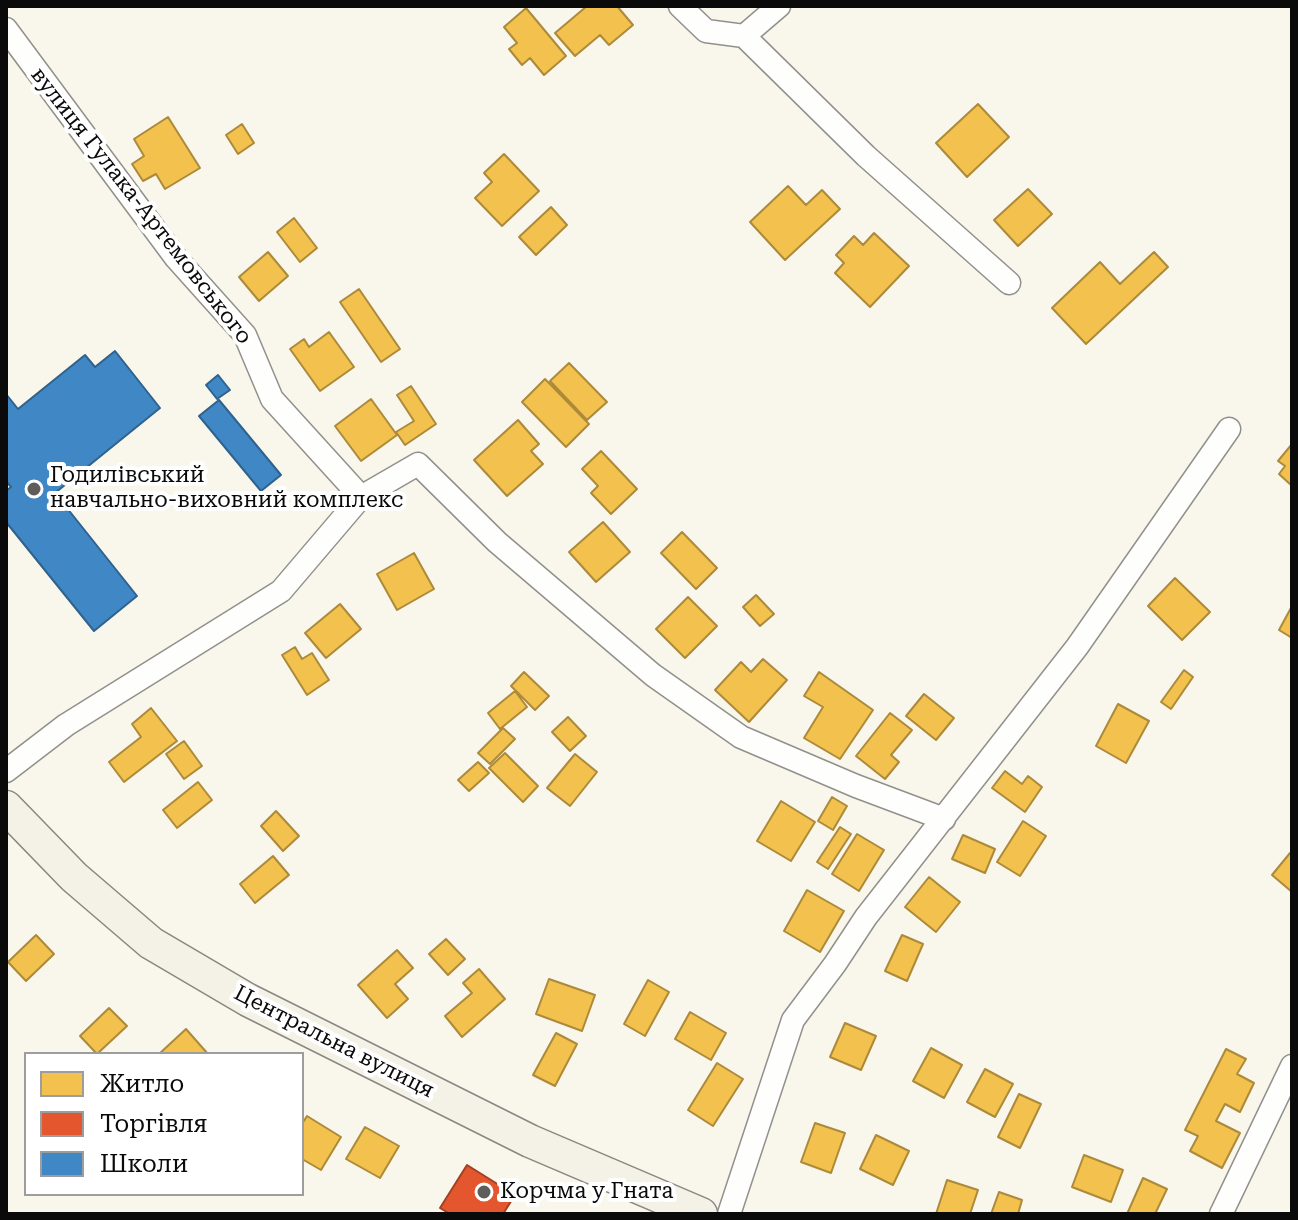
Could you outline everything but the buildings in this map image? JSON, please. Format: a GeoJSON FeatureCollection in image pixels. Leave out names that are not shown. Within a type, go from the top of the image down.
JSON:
{"type":"FeatureCollection","features":[{"type":"Feature","properties":{"kind":"main road","name":"Центральна вулиця"},"geometry":{"type":"LineString","coordinates":[[6,807],[74,877],[151,943],[248,1000],[530,1141],[701,1214]]}},
{"type":"Feature","properties":{"kind":"street"},"geometry":{"type":"LineString","coordinates":[[680,6],[706,31],[744,36],[866,156],[1009,283]]}},
{"type":"Feature","properties":{"kind":"street"},"geometry":{"type":"LineString","coordinates":[[744,36],[779,6]]}},
{"type":"Feature","properties":{"kind":"street","name":"вулиця Гулака-Артемовського"},"geometry":{"type":"LineString","coordinates":[[6,29],[176,258],[245,335],[272,399],[361,497]]}},
{"type":"Feature","properties":{"kind":"street"},"geometry":{"type":"LineString","coordinates":[[729,1214],[793,1020],[866,917],[1077,647],[1229,429]]}},
{"type":"Feature","properties":{"kind":"street"},"geometry":{"type":"LineString","coordinates":[[6,771],[66,725],[281,591],[361,497],[418,464],[497,542],[653,675],[741,737],[944,819]]}},
{"type":"Feature","properties":{"kind":"street"},"geometry":{"type":"LineString","coordinates":[[1221,1214],[1292,1066]]}},
{"type":"Feature","properties":{"kind":"place","name":"Годилівський навчально-виховний комплекс"},"geometry":{"type":"Point","coordinates":[34,489]}},
{"type":"Feature","properties":{"kind":"place","name":"Корчма у Гната"},"geometry":{"type":"Point","coordinates":[484,1192]}}]}
